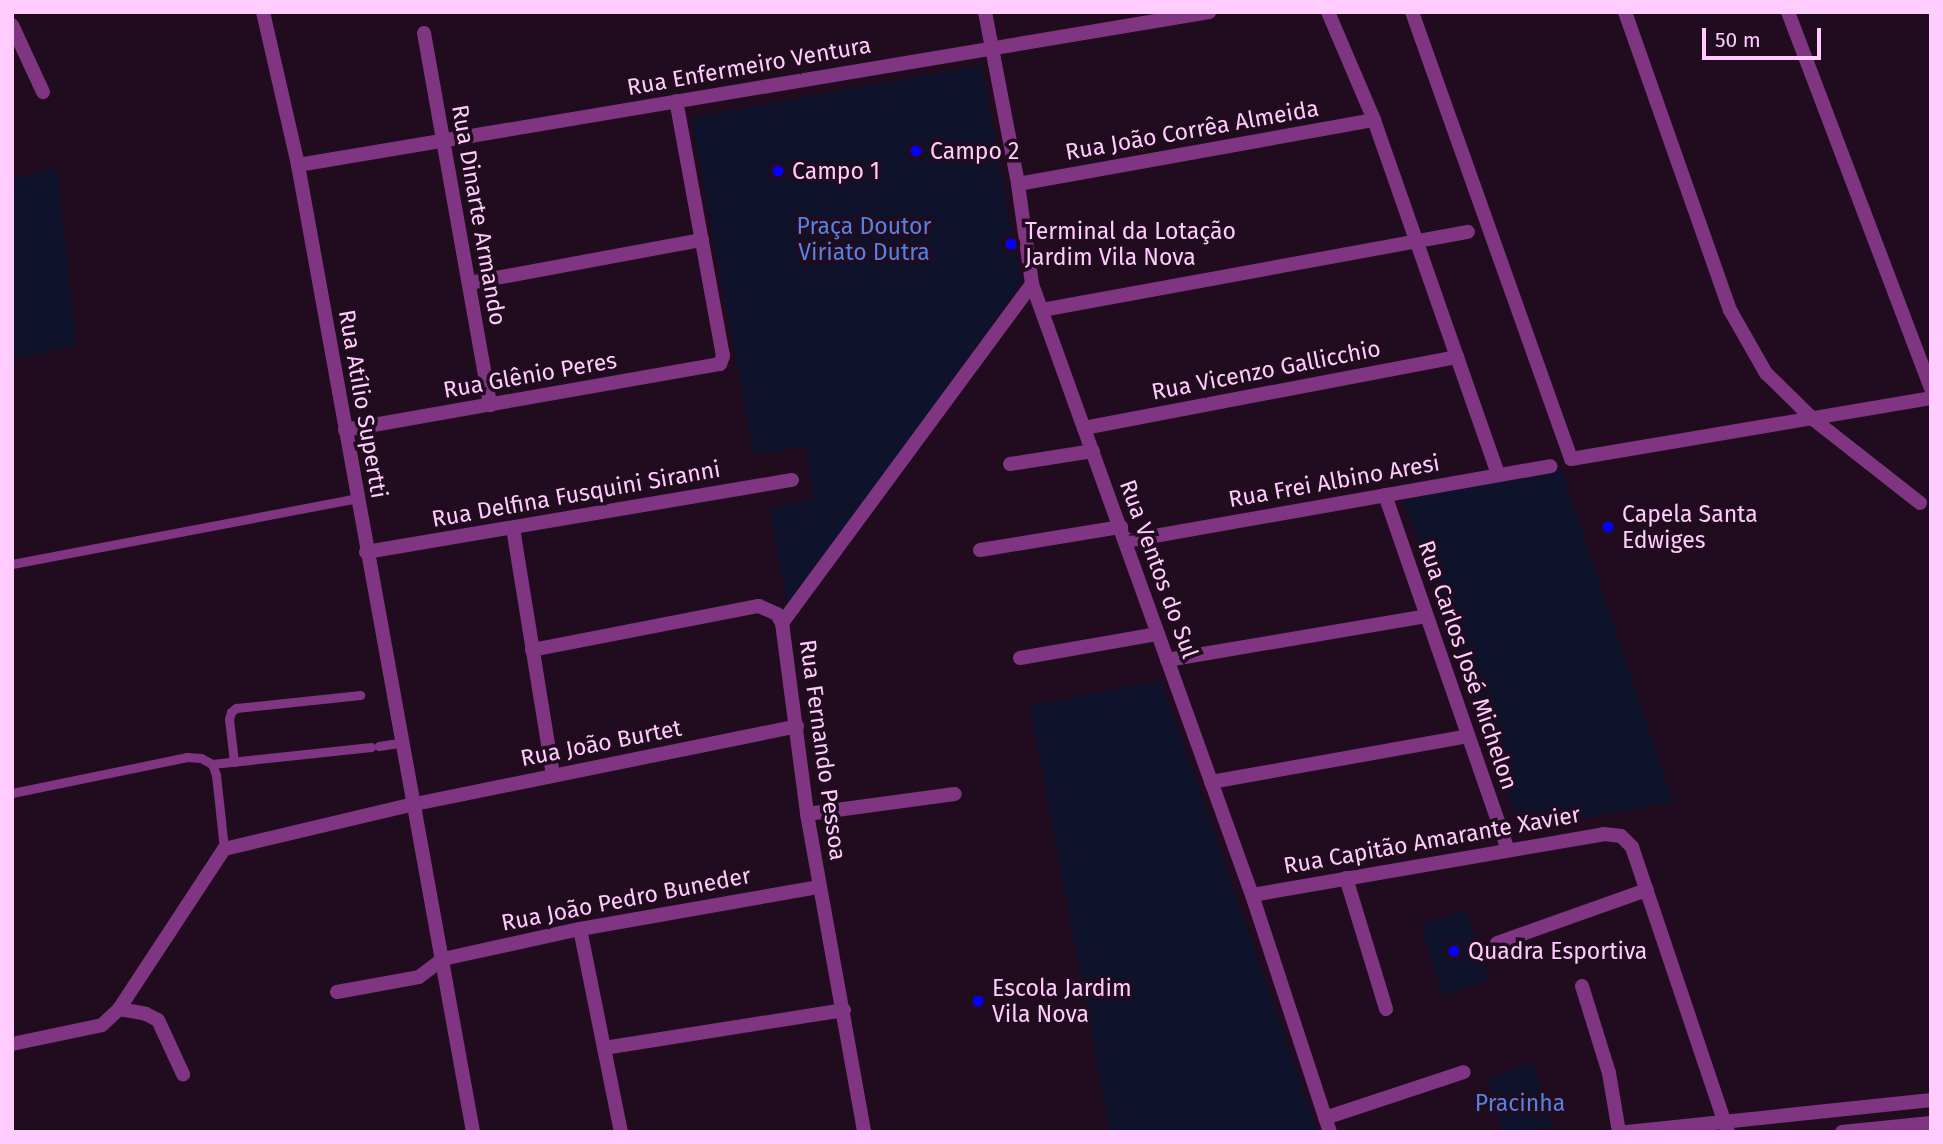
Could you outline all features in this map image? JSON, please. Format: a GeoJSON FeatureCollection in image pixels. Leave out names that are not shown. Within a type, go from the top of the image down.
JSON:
{"type":"FeatureCollection","features":[{"type":"Feature","properties":{"kind":"street","name":"Rua Atílio Supertti"},"geometry":{"type":"LineString","coordinates":[[262,12],[298,165],[473,1132]]}},
{"type":"Feature","properties":{"kind":"street","name":"Rua Ventos do Sul"},"geometry":{"type":"LineString","coordinates":[[985,12],[1018,184],[1032,284],[1252,895],[1327,1125]]}},
{"type":"Feature","properties":{"kind":"street","name":"Rua Enfermeiro Ventura"},"geometry":{"type":"LineString","coordinates":[[298,165],[991,48],[1155,16],[1209,12]]}},
{"type":"Feature","properties":{"kind":"street"},"geometry":{"type":"LineString","coordinates":[[1328,12],[1374,120],[1498,475]]}},
{"type":"Feature","properties":{"kind":"street"},"geometry":{"type":"LineString","coordinates":[[1412,12],[1571,459],[1931,398]]}},
{"type":"Feature","properties":{"kind":"street"},"geometry":{"type":"LineString","coordinates":[[1626,12],[1730,310],[1766,373],[1813,419],[1920,503]]}},
{"type":"Feature","properties":{"kind":"street"},"geometry":{"type":"LineString","coordinates":[[1788,12],[1931,388]]}},
{"type":"Feature","properties":{"kind":"street"},"geometry":{"type":"LineString","coordinates":[[12,25],[43,92]]}},
{"type":"Feature","properties":{"kind":"street","name":"Rua Dinarte Armando"},"geometry":{"type":"LineString","coordinates":[[424,33],[490,405]]}},
{"type":"Feature","properties":{"kind":"street"},"geometry":{"type":"LineString","coordinates":[[469,283],[702,240],[677,101]]}},
{"type":"Feature","properties":{"kind":"street","name":"Rua João Corrêa Almeida"},"geometry":{"type":"LineString","coordinates":[[1018,184],[1374,120]]}},
{"type":"Feature","properties":{"kind":"street"},"geometry":{"type":"LineString","coordinates":[[1042,310],[1468,232]]}},
{"type":"Feature","properties":{"kind":"street","name":"Rua Glênio Peres"},"geometry":{"type":"LineString","coordinates":[[345,430],[717,366],[722,362],[702,240]]}},
{"type":"Feature","properties":{"kind":"street","name":"Rua Fernando Pessoa"},"geometry":{"type":"LineString","coordinates":[[864,1132],[807,814],[782,623],[1032,284]]}},
{"type":"Feature","properties":{"kind":"street","name":"Rua Vicenzo Gallicchio"},"geometry":{"type":"LineString","coordinates":[[1084,428],[1457,357]]}},
{"type":"Feature","properties":{"kind":"street"},"geometry":{"type":"LineString","coordinates":[[1010,464],[1093,451]]}},
{"type":"Feature","properties":{"kind":"street","name":"Rua Frei Albino Aresi"},"geometry":{"type":"LineString","coordinates":[[980,550],[1123,534],[1385,495],[1550,466]]}},
{"type":"Feature","properties":{"kind":"street","name":"Rua Delfina Fusquini Siranni"},"geometry":{"type":"LineString","coordinates":[[366,552],[793,481]]}},
{"type":"Feature","properties":{"kind":"street","name":"Rua Carlos José Michelon"},"geometry":{"type":"LineString","coordinates":[[1385,495],[1508,850]]}},
{"type":"Feature","properties":{"kind":"street"},"geometry":{"type":"LineString","coordinates":[[513,528],[553,776]]}},
{"type":"Feature","properties":{"kind":"street"},"geometry":{"type":"LineString","coordinates":[[532,650],[759,606],[777,614],[782,623]]}},
{"type":"Feature","properties":{"kind":"street"},"geometry":{"type":"LineString","coordinates":[[1167,660],[1426,616]]}},
{"type":"Feature","properties":{"kind":"street"},"geometry":{"type":"LineString","coordinates":[[1020,658],[1158,634]]}},
{"type":"Feature","properties":{"kind":"street","name":"Rua João Burtet"},"geometry":{"type":"LineString","coordinates":[[415,804],[797,726]]}},
{"type":"Feature","properties":{"kind":"street"},"geometry":{"type":"LineString","coordinates":[[1211,782],[1468,736]]}},
{"type":"Feature","properties":{"kind":"street"},"geometry":{"type":"LineString","coordinates":[[807,814],[954,794]]}},
{"type":"Feature","properties":{"kind":"street"},"geometry":{"type":"LineString","coordinates":[[12,1044],[102,1025],[119,1009],[224,849],[415,804]]}},
{"type":"Feature","properties":{"kind":"street","name":"Rua Capitão Amarante Xavier"},"geometry":{"type":"LineString","coordinates":[[1252,895],[1605,834],[1621,836],[1632,847],[1647,890]]}},
{"type":"Feature","properties":{"kind":"street"},"geometry":{"type":"LineString","coordinates":[[1346,878],[1386,1009]]}},
{"type":"Feature","properties":{"kind":"street","name":"Rua João Pedro Buneder"},"geometry":{"type":"LineString","coordinates":[[443,959],[580,929],[819,887]]}},
{"type":"Feature","properties":{"kind":"street"},"geometry":{"type":"LineString","coordinates":[[1497,943],[1647,890],[1726,1126]]}},
{"type":"Feature","properties":{"kind":"street"},"geometry":{"type":"LineString","coordinates":[[580,929],[621,1132]]}},
{"type":"Feature","properties":{"kind":"street"},"geometry":{"type":"LineString","coordinates":[[337,992],[419,977],[443,959]]}},
{"type":"Feature","properties":{"kind":"street"},"geometry":{"type":"LineString","coordinates":[[1582,986],[1609,1073],[1619,1132]]}},
{"type":"Feature","properties":{"kind":"street"},"geometry":{"type":"LineString","coordinates":[[119,1009],[146,1014],[158,1020],[165,1030],[183,1074]]}},
{"type":"Feature","properties":{"kind":"street"},"geometry":{"type":"LineString","coordinates":[[604,1048],[844,1010]]}},
{"type":"Feature","properties":{"kind":"street"},"geometry":{"type":"LineString","coordinates":[[1327,1125],[1464,1073]]}},
{"type":"Feature","properties":{"kind":"street"},"geometry":{"type":"LineString","coordinates":[[1627,1132],[1726,1126],[1931,1100]]}},
{"type":"Feature","properties":{"kind":"street"},"geometry":{"type":"LineString","coordinates":[[1842,1132],[1931,1123]]}},
{"type":"Feature","properties":{"kind":"lane"},"geometry":{"type":"LineString","coordinates":[[12,564],[357,498]]}},
{"type":"Feature","properties":{"kind":"lane"},"geometry":{"type":"LineString","coordinates":[[234,762],[229,719],[236,708],[360,695]]}},
{"type":"Feature","properties":{"kind":"lane"},"geometry":{"type":"LineString","coordinates":[[12,793],[187,757],[201,758],[212,764],[403,742]]}},
{"type":"Feature","properties":{"kind":"lane"},"geometry":{"type":"LineString","coordinates":[[212,764],[216,775],[224,849]]}},
{"type":"Feature","properties":{"kind":"green space","name":"Praça Doutor Viriato Dutra"},"geometry":{"type":"Polygon","coordinates":[[[981,65],[1022,283],[788,607],[769,508],[815,499],[805,446],[754,455],[691,118],[981,65]]]}},
{"type":"Feature","properties":{"kind":"green space"},"geometry":{"type":"Polygon","coordinates":[[[57,166],[76,345],[12,360],[12,180],[57,166]]]}},
{"type":"Feature","properties":{"kind":"green space"},"geometry":{"type":"Polygon","coordinates":[[[1561,468],[1673,802],[1520,829],[1403,500],[1561,468]]]}},
{"type":"Feature","properties":{"kind":"green space"},"geometry":{"type":"Polygon","coordinates":[[[1161,680],[1318,1132],[1110,1132],[1030,706],[1161,680]]]}},
{"type":"Feature","properties":{"kind":"green space","name":"Quadra Esportiva"},"geometry":{"type":"Polygon","coordinates":[[[1466,910],[1489,980],[1443,995],[1420,925],[1466,910]]]}},
{"type":"Feature","properties":{"kind":"green space","name":"Pracinha"},"geometry":{"type":"Polygon","coordinates":[[[1533,1063],[1553,1127],[1503,1132],[1489,1079],[1533,1063]]]}},
{"type":"Feature","properties":{"kind":"place","name":"Campo 2"},"geometry":{"type":"Point","coordinates":[916,151]}},
{"type":"Feature","properties":{"kind":"place","name":"Campo 1"},"geometry":{"type":"Point","coordinates":[778,171]}},
{"type":"Feature","properties":{"kind":"place","name":"Terminal da Lotação Jardim Vila Nova"},"geometry":{"type":"Point","coordinates":[1011,244]}},
{"type":"Feature","properties":{"kind":"place","name":"Capela Santa Edwiges"},"geometry":{"type":"Point","coordinates":[1608,527]}},
{"type":"Feature","properties":{"kind":"place","name":"Quadra Esportiva"},"geometry":{"type":"Point","coordinates":[1454,951]}},
{"type":"Feature","properties":{"kind":"place","name":"Escola Jardim Vila Nova"},"geometry":{"type":"Point","coordinates":[978,1001]}}]}
